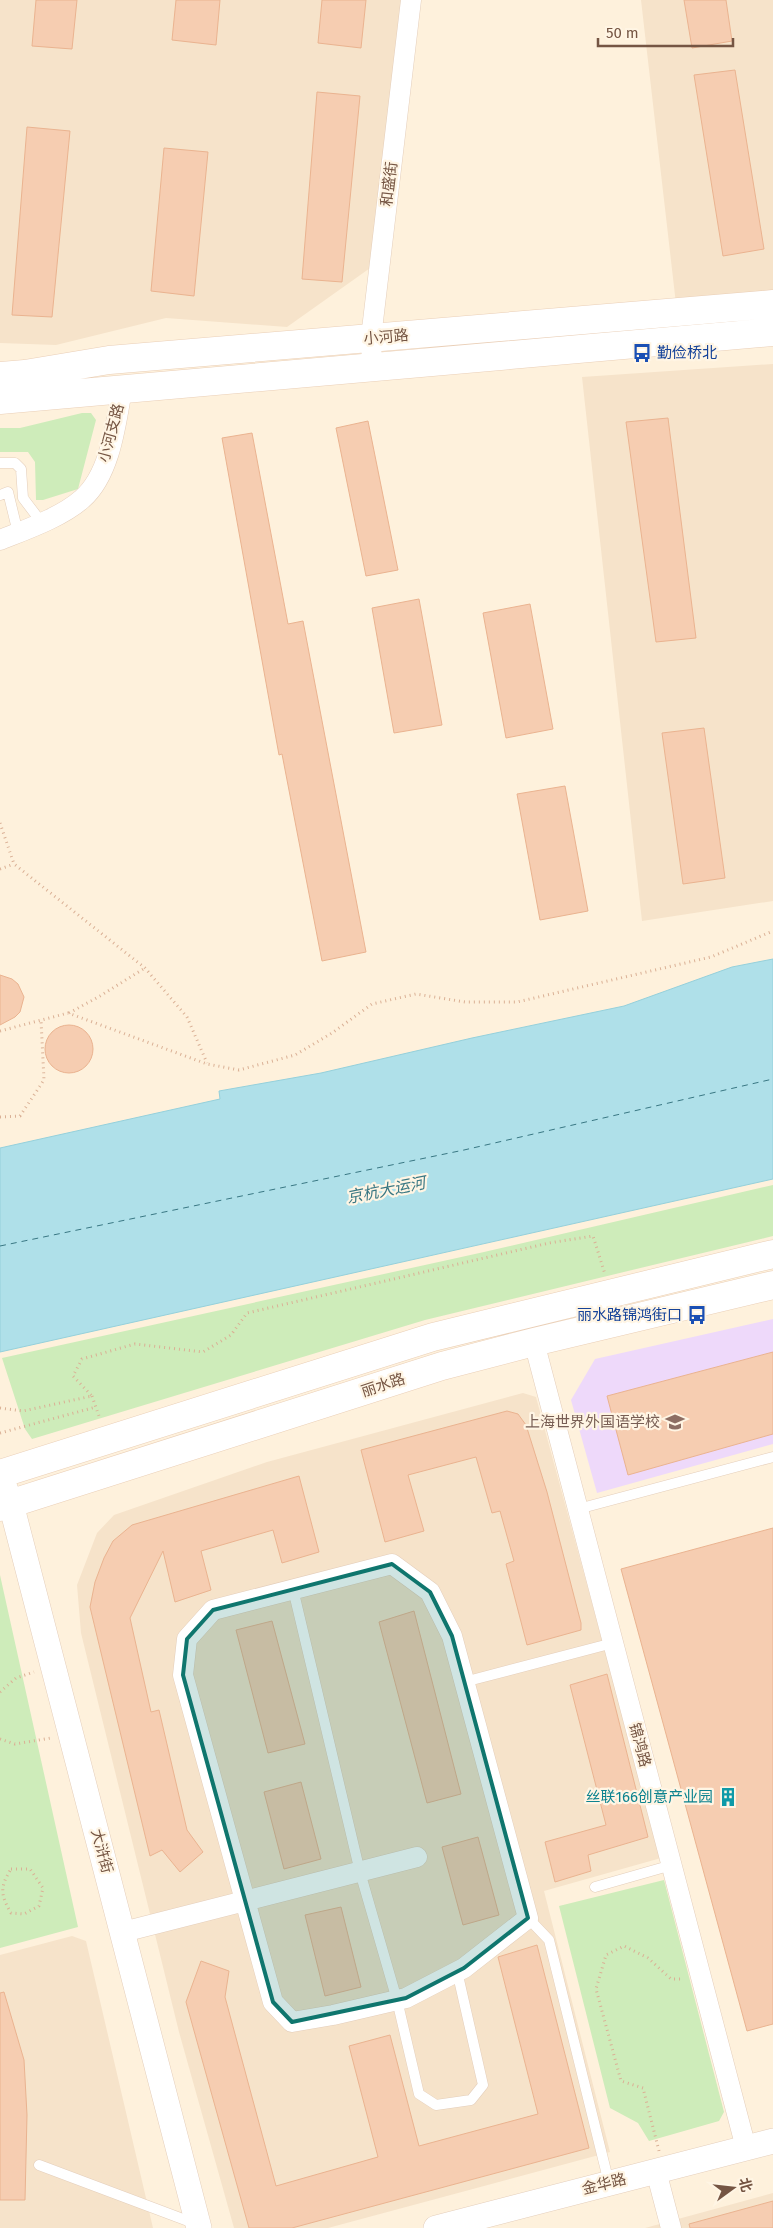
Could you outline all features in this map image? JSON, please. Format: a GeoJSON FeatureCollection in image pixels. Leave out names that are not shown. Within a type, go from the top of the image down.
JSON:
{"type":"FeatureCollection","features":[{"type":"Feature","properties":{"kind":"main road","name":"小河路"},"geometry":{"type":"LineString","coordinates":[[0,376],[26,374],[109,360],[773,304]]}},
{"type":"Feature","properties":{"kind":"main road","name":"小河路"},"geometry":{"type":"LineString","coordinates":[[0,400],[773,332]]}},
{"type":"Feature","properties":{"kind":"main road","name":"丽水路"},"geometry":{"type":"LineString","coordinates":[[0,1474],[433,1337],[773,1254]]}},
{"type":"Feature","properties":{"kind":"main road","name":"丽水路"},"geometry":{"type":"LineString","coordinates":[[5,1505],[442,1366],[773,1285]]}},
{"type":"Feature","properties":{"kind":"street","name":"和盛街"},"geometry":{"type":"LineString","coordinates":[[372,367],[371,338],[411,0]]}},
{"type":"Feature","properties":{"kind":"street","name":"小河支路"},"geometry":{"type":"LineString","coordinates":[[9,536],[42,523],[82,499],[99,477],[113,439],[122,390]]}},
{"type":"Feature","properties":{"kind":"street","name":"锦鸿路"},"geometry":{"type":"LineString","coordinates":[[534,1342],[746,2148]]}},
{"type":"Feature","properties":{"kind":"street","name":"大浒街"},"geometry":{"type":"LineString","coordinates":[[0,1474],[5,1505],[53,1666],[199,2227]]}},
{"type":"Feature","properties":{"kind":"street"},"geometry":{"type":"LineString","coordinates":[[392,1564],[430,1592],[452,1636],[528,1918],[456,1971],[406,1998],[333,2016],[292,2022],[273,2002],[183,1675],[187,1639],[213,1610],[293,1589],[392,1564]]}},
{"type":"Feature","properties":{"kind":"street"},"geometry":{"type":"LineString","coordinates":[[123,1932],[417,1857]]}},
{"type":"Feature","properties":{"kind":"street","name":"金华路"},"geometry":{"type":"LineString","coordinates":[[436,2228],[773,2141]]}},
{"type":"Feature","properties":{"kind":"street"},"geometry":{"type":"LineString","coordinates":[[660,2170],[670,2228]]}},
{"type":"Feature","properties":{"kind":"lane"},"geometry":{"type":"LineString","coordinates":[[0,463],[15,463],[21,469],[23,498],[42,523]]}},
{"type":"Feature","properties":{"kind":"lane"},"geometry":{"type":"LineString","coordinates":[[9,536],[4,493],[22,482]]}},
{"type":"Feature","properties":{"kind":"lane"},"geometry":{"type":"LineString","coordinates":[[578,1509],[773,1457]]}},
{"type":"Feature","properties":{"kind":"lane"},"geometry":{"type":"LineString","coordinates":[[293,1589],[360,1872],[397,2000],[419,2094],[436,2105],[471,2100],[483,2085],[456,1971]]}},
{"type":"Feature","properties":{"kind":"lane"},"geometry":{"type":"LineString","coordinates":[[464,1682],[613,1643]]}},
{"type":"Feature","properties":{"kind":"lane"},"geometry":{"type":"LineString","coordinates":[[595,1887],[672,1865]]}},
{"type":"Feature","properties":{"kind":"lane"},"geometry":{"type":"LineString","coordinates":[[528,1918],[549,1940],[609,2183]]}},
{"type":"Feature","properties":{"kind":"lane"},"geometry":{"type":"LineString","coordinates":[[38,2165],[199,2227]]}},
{"type":"Feature","properties":{"kind":"path"},"geometry":{"type":"LineString","coordinates":[[0,823],[14,864],[145,968],[186,1017],[207,1064]]}},
{"type":"Feature","properties":{"kind":"path"},"geometry":{"type":"LineString","coordinates":[[0,869],[14,864]]}},
{"type":"Feature","properties":{"kind":"path"},"geometry":{"type":"LineString","coordinates":[[68,1013],[207,1064],[239,1070],[295,1055],[332,1033],[372,1004],[416,994],[465,1002],[517,1002],[711,956],[773,931]]}},
{"type":"Feature","properties":{"kind":"path"},"geometry":{"type":"LineString","coordinates":[[0,1031],[68,1013],[145,968]]}},
{"type":"Feature","properties":{"kind":"path"},"geometry":{"type":"LineString","coordinates":[[0,1117],[20,1116],[44,1080],[40,1020]]}},
{"type":"Feature","properties":{"kind":"path"},"geometry":{"type":"LineString","coordinates":[[102,1426],[92,1396],[73,1376],[82,1359],[135,1344],[203,1352],[231,1335],[247,1313],[549,1243],[593,1236],[607,1282]]}},
{"type":"Feature","properties":{"kind":"path"},"geometry":{"type":"LineString","coordinates":[[0,1408],[23,1411],[92,1396]]}},
{"type":"Feature","properties":{"kind":"path"},"geometry":{"type":"LineString","coordinates":[[0,1433],[96,1406]]}},
{"type":"Feature","properties":{"kind":"path"},"geometry":{"type":"LineString","coordinates":[[0,1692],[16,1678],[53,1666]]}},
{"type":"Feature","properties":{"kind":"path"},"geometry":{"type":"LineString","coordinates":[[0,1740],[15,1744],[71,1734]]}},
{"type":"Feature","properties":{"kind":"path"},"geometry":{"type":"LineString","coordinates":[[12,1869],[30,1869],[43,1888],[39,1906],[24,1914],[12,1913],[2,1898],[1,1881],[12,1869]]}},
{"type":"Feature","properties":{"kind":"path"},"geometry":{"type":"LineString","coordinates":[[660,2170],[643,2088],[621,2080],[596,1989],[606,1955],[624,1946],[648,1958],[670,1979],[701,1978]]}},
{"type":"Feature","properties":{"kind":"highlighted area"},"geometry":{"type":"Polygon","coordinates":[[[392,1564],[430,1592],[452,1636],[528,1918],[464,1968],[406,1998],[292,2022],[273,2002],[183,1675],[187,1639],[213,1610],[392,1564]]]}},
{"type":"Feature","properties":{"kind":"shaded area"},"geometry":{"type":"Polygon","coordinates":[[[0,0],[409,0],[380,261],[287,327],[166,318],[56,345],[0,343],[0,0]]]}},
{"type":"Feature","properties":{"kind":"shaded area"},"geometry":{"type":"Polygon","coordinates":[[[641,0],[773,0],[773,299],[676,304],[641,0]]]}},
{"type":"Feature","properties":{"kind":"shaded area"},"geometry":{"type":"Polygon","coordinates":[[[773,364],[773,901],[642,921],[582,377],[773,364]]]}},
{"type":"Feature","properties":{"kind":"shaded area","name":"上海世界外国语学校"},"geometry":{"type":"Polygon","coordinates":[[[773,1319],[773,1444],[597,1493],[571,1400],[595,1359],[773,1319]]]}},
{"type":"Feature","properties":{"kind":"shaded area"},"geometry":{"type":"Polygon","coordinates":[[[523,1393],[536,1397],[661,1858],[544,1891],[610,2152],[328,2228],[234,2228],[179,2032],[81,1633],[77,1585],[97,1533],[114,1515],[267,1462],[523,1393]]]}},
{"type":"Feature","properties":{"kind":"shaded area"},"geometry":{"type":"Polygon","coordinates":[[[72,1936],[86,1941],[153,2228],[0,2228],[0,1955],[72,1936]]]}},
{"type":"Feature","properties":{"kind":"shaded area"},"geometry":{"type":"Polygon","coordinates":[[[773,2193],[773,2228],[645,2228],[711,2210],[773,2193]]]}},
{"type":"Feature","properties":{"kind":"green space"},"geometry":{"type":"Polygon","coordinates":[[[82,413],[91,413],[96,420],[78,489],[43,500],[36,500],[35,462],[28,452],[0,452],[0,428],[20,428],[82,413]]]}},
{"type":"Feature","properties":{"kind":"green space"},"geometry":{"type":"Polygon","coordinates":[[[773,1185],[773,1236],[425,1320],[32,1439],[25,1429],[2,1358],[484,1252],[773,1185]]]}},
{"type":"Feature","properties":{"kind":"green space"},"geometry":{"type":"Polygon","coordinates":[[[0,1575],[78,1927],[0,1948],[0,1575]]]}},
{"type":"Feature","properties":{"kind":"green space"},"geometry":{"type":"Polygon","coordinates":[[[664,1880],[724,2112],[719,2121],[649,2141],[638,2123],[610,2108],[559,1906],[664,1880]]]}},
{"type":"Feature","properties":{"kind":"water","name":"京杭大运河"},"geometry":{"type":"Polygon","coordinates":[[[773,959],[773,1179],[0,1352],[0,1148],[220,1099],[219,1091],[321,1073],[472,1038],[624,1006],[732,967],[773,959]]]}},
{"type":"Feature","properties":{"kind":"building"},"geometry":{"type":"Polygon","coordinates":[[[36,0],[77,0],[72,49],[32,46],[36,0]]]}},
{"type":"Feature","properties":{"kind":"building"},"geometry":{"type":"Polygon","coordinates":[[[176,0],[220,0],[216,45],[172,40],[176,0]]]}},
{"type":"Feature","properties":{"kind":"building"},"geometry":{"type":"Polygon","coordinates":[[[322,0],[366,0],[361,48],[318,43],[322,0]]]}},
{"type":"Feature","properties":{"kind":"building"},"geometry":{"type":"Polygon","coordinates":[[[684,0],[726,0],[732,41],[692,48],[684,0]]]}},
{"type":"Feature","properties":{"kind":"building"},"geometry":{"type":"Polygon","coordinates":[[[735,70],[764,249],[723,256],[694,75],[735,70]]]}},
{"type":"Feature","properties":{"kind":"building"},"geometry":{"type":"Polygon","coordinates":[[[317,92],[360,96],[342,282],[302,279],[317,92]]]}},
{"type":"Feature","properties":{"kind":"building"},"geometry":{"type":"Polygon","coordinates":[[[27,127],[70,131],[52,317],[12,315],[27,127]]]}},
{"type":"Feature","properties":{"kind":"building"},"geometry":{"type":"Polygon","coordinates":[[[164,148],[208,152],[194,296],[151,291],[164,148]]]}},
{"type":"Feature","properties":{"kind":"building"},"geometry":{"type":"Polygon","coordinates":[[[668,418],[696,638],[656,642],[626,422],[668,418]]]}},
{"type":"Feature","properties":{"kind":"building"},"geometry":{"type":"Polygon","coordinates":[[[368,421],[398,570],[366,576],[336,428],[368,421]]]}},
{"type":"Feature","properties":{"kind":"building"},"geometry":{"type":"Polygon","coordinates":[[[252,433],[288,624],[303,621],[366,952],[322,961],[282,754],[279,755],[222,438],[252,433]]]}},
{"type":"Feature","properties":{"kind":"building"},"geometry":{"type":"Polygon","coordinates":[[[419,599],[442,725],[394,733],[372,608],[419,599]]]}},
{"type":"Feature","properties":{"kind":"building"},"geometry":{"type":"Polygon","coordinates":[[[530,604],[553,729],[506,738],[483,613],[530,604]]]}},
{"type":"Feature","properties":{"kind":"building"},"geometry":{"type":"Polygon","coordinates":[[[704,728],[725,878],[683,884],[662,733],[704,728]]]}},
{"type":"Feature","properties":{"kind":"building"},"geometry":{"type":"Polygon","coordinates":[[[565,786],[588,911],[540,920],[517,794],[565,786]]]}},
{"type":"Feature","properties":{"kind":"building"},"geometry":{"type":"Polygon","coordinates":[[[0,975],[12,979],[18,984],[24,997],[20,1012],[0,1025],[0,975]]]}},
{"type":"Feature","properties":{"kind":"building"},"geometry":{"type":"Polygon","coordinates":[[[64,1025],[74,1025],[83,1029],[89,1035],[92,1040],[92,1058],[83,1069],[74,1073],[64,1073],[55,1069],[49,1063],[45,1054],[45,1044],[49,1035],[55,1029],[64,1025]]]}},
{"type":"Feature","properties":{"kind":"building"},"geometry":{"type":"Polygon","coordinates":[[[773,1352],[773,1434],[628,1475],[607,1396],[773,1352]]]}},
{"type":"Feature","properties":{"kind":"building"},"geometry":{"type":"Polygon","coordinates":[[[507,1411],[518,1414],[526,1425],[547,1492],[581,1623],[581,1630],[527,1645],[506,1564],[514,1561],[500,1511],[492,1513],[476,1457],[408,1475],[424,1531],[385,1542],[361,1450],[507,1411]]]}},
{"type":"Feature","properties":{"kind":"building"},"geometry":{"type":"Polygon","coordinates":[[[299,1476],[319,1552],[282,1563],[273,1530],[201,1551],[211,1590],[175,1602],[163,1551],[130,1618],[151,1712],[159,1710],[187,1830],[203,1852],[180,1872],[162,1850],[150,1856],[90,1607],[95,1582],[113,1541],[132,1525],[299,1476]]]}},
{"type":"Feature","properties":{"kind":"building","name":"丝联166创意产业园"},"geometry":{"type":"Polygon","coordinates":[[[773,1528],[773,2024],[747,2031],[621,1569],[773,1528]]]}},
{"type":"Feature","properties":{"kind":"building"},"geometry":{"type":"Polygon","coordinates":[[[414,1611],[461,1794],[427,1803],[379,1622],[414,1611]]]}},
{"type":"Feature","properties":{"kind":"building"},"geometry":{"type":"Polygon","coordinates":[[[272,1621],[305,1744],[268,1753],[236,1630],[272,1621]]]}},
{"type":"Feature","properties":{"kind":"building"},"geometry":{"type":"Polygon","coordinates":[[[607,1674],[648,1837],[588,1855],[591,1871],[555,1882],[545,1842],[606,1825],[570,1685],[607,1674]]]}},
{"type":"Feature","properties":{"kind":"building"},"geometry":{"type":"Polygon","coordinates":[[[301,1782],[321,1859],[284,1869],[264,1792],[301,1782]]]}},
{"type":"Feature","properties":{"kind":"building"},"geometry":{"type":"Polygon","coordinates":[[[478,1837],[499,1915],[463,1925],[442,1847],[478,1837]]]}},
{"type":"Feature","properties":{"kind":"building"},"geometry":{"type":"Polygon","coordinates":[[[341,1907],[361,1987],[325,1996],[305,1915],[341,1907]]]}},
{"type":"Feature","properties":{"kind":"building"},"geometry":{"type":"Polygon","coordinates":[[[537,1945],[589,2148],[292,2228],[249,2228],[186,2002],[201,1961],[229,1971],[225,1997],[276,2186],[378,2157],[349,2046],[390,2035],[419,2146],[538,2114],[498,1957],[537,1945]]]}},
{"type":"Feature","properties":{"kind":"building"},"geometry":{"type":"Polygon","coordinates":[[[4,1992],[24,2060],[27,2115],[25,2200],[0,2200],[0,1993],[4,1992]]]}},
{"type":"Feature","properties":{"kind":"building"},"geometry":{"type":"Polygon","coordinates":[[[773,2201],[773,2228],[690,2228],[689,2224],[773,2201]]]}},
{"type":"Feature","properties":{"kind":"ferry route"},"geometry":{"type":"LineString","coordinates":[[0,1246],[464,1150],[773,1079]]}},
{"type":"Feature","properties":{"kind":"place","name":"勤俭桥北"},"geometry":{"type":"Point","coordinates":[642,353]}},
{"type":"Feature","properties":{"kind":"place","name":"丽水路锦鸿街口"},"geometry":{"type":"Point","coordinates":[697,1315]}},
{"type":"Feature","properties":{"kind":"place","name":"上海世界外国语学校"},"geometry":{"type":"Point","coordinates":[675,1422]}},
{"type":"Feature","properties":{"kind":"place","name":"丝联166创意产业园"},"geometry":{"type":"Point","coordinates":[728,1797]}}]}
